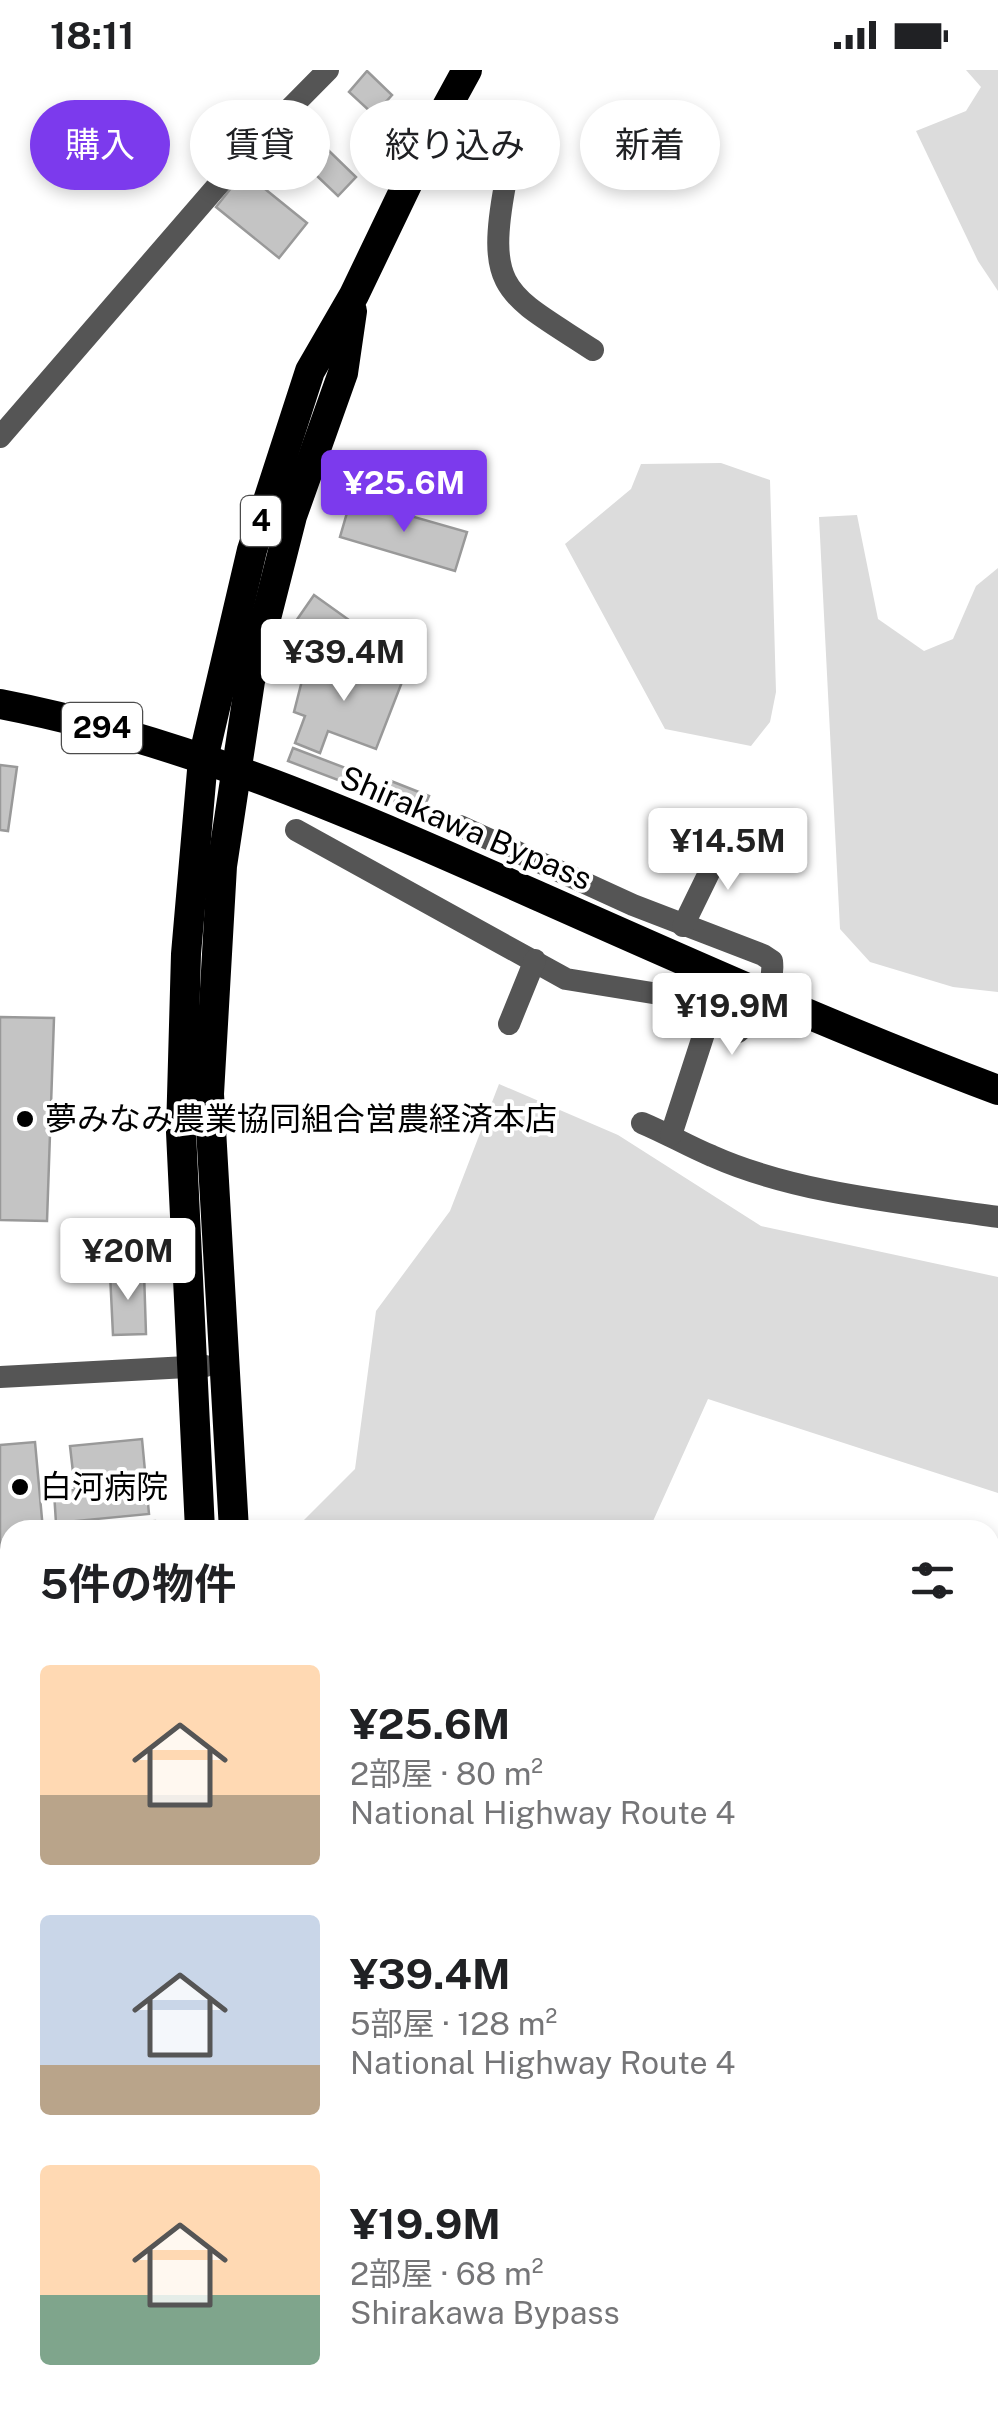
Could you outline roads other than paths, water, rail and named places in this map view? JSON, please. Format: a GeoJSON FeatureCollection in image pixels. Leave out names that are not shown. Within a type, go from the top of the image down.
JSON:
{"type":"FeatureCollection","features":[{"type":"Feature","properties":{"kind":"highway","name":"4"},"geometry":{"type":"LineString","coordinates":[[451,100],[467,70]]}},
{"type":"Feature","properties":{"kind":"highway","name":"4"},"geometry":{"type":"LineString","coordinates":[[199,1520],[181,1132],[186,954],[203,759],[252,550],[310,371],[354,295],[405,190]]}},
{"type":"Feature","properties":{"kind":"highway","name":"4"},"geometry":{"type":"LineString","coordinates":[[233,1520],[209,1094],[222,866],[250,681],[292,516],[343,373],[354,295]]}},
{"type":"Feature","properties":{"kind":"highway","name":"294"},"geometry":{"type":"LineString","coordinates":[[0,704],[132,736],[238,773]]}},
{"type":"Feature","properties":{"kind":"highway","name":"Shirakawa Bypass"},"geometry":{"type":"LineString","coordinates":[[238,773],[397,833],[764,996],[998,1090]]}},
{"type":"Feature","properties":{"kind":"street"},"geometry":{"type":"LineString","coordinates":[[0,437],[244,155],[328,70]]}},
{"type":"Feature","properties":{"kind":"street"},"geometry":{"type":"LineString","coordinates":[[504,190],[496,237],[496,264],[506,282],[532,310],[593,350]]}},
{"type":"Feature","properties":{"kind":"street"},"geometry":{"type":"LineString","coordinates":[[296,830],[566,979],[671,996],[691,1004],[708,1021],[738,1032],[754,1020],[772,961],[683,926],[460,826]]}},
{"type":"Feature","properties":{"kind":"street"},"geometry":{"type":"LineString","coordinates":[[683,926],[726,838]]}},
{"type":"Feature","properties":{"kind":"street"},"geometry":{"type":"LineString","coordinates":[[509,1024],[535,960]]}},
{"type":"Feature","properties":{"kind":"street"},"geometry":{"type":"LineString","coordinates":[[671,1135],[708,1021]]}},
{"type":"Feature","properties":{"kind":"street"},"geometry":{"type":"LineString","coordinates":[[642,1123],[713,1157],[803,1182],[855,1195],[998,1217]]}},
{"type":"Feature","properties":{"kind":"street"},"geometry":{"type":"LineString","coordinates":[[0,1377],[222,1365]]}},
{"type":"Feature","properties":{"kind":"place","name":"夢みなみ農業協同組合営農経済本店"},"geometry":{"type":"Point","coordinates":[25,1119]}},
{"type":"Feature","properties":{"kind":"place","name":"白河病院"},"geometry":{"type":"Point","coordinates":[20,1487]}}]}
